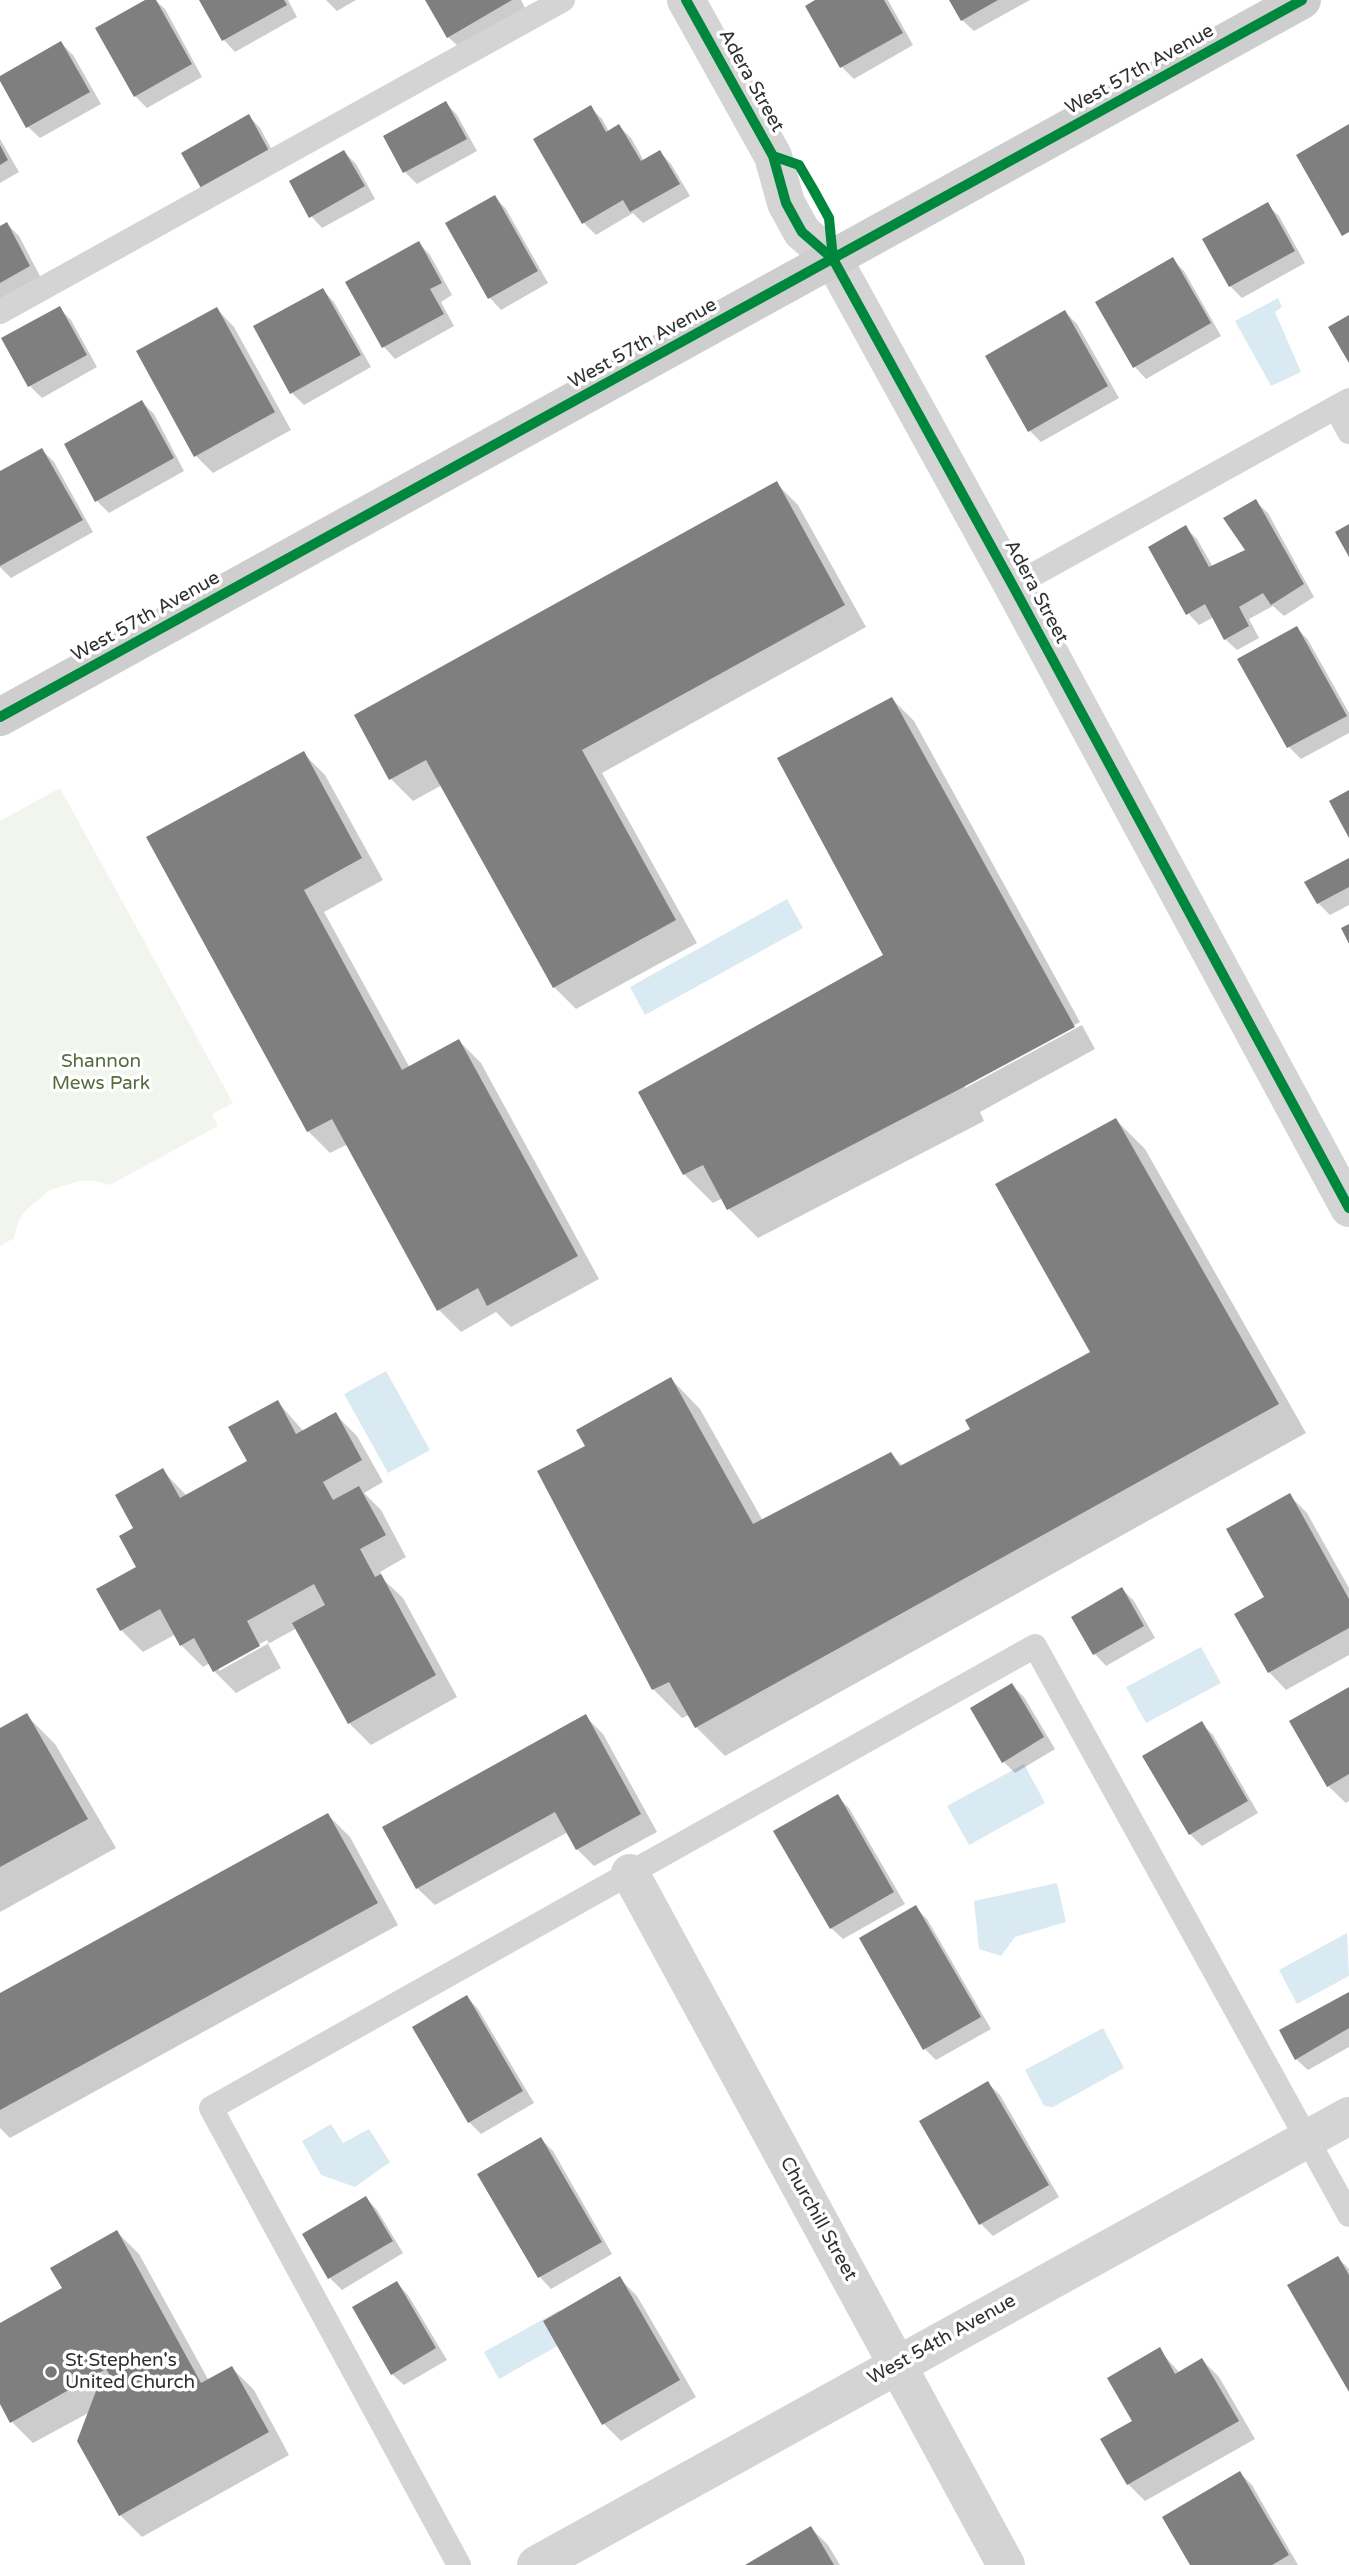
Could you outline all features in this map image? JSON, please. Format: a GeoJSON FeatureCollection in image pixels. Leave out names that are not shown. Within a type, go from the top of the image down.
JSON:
{"type":"FeatureCollection","features":[{"type":"Feature","properties":{"kind":"street","name":"Adera Street"},"geometry":{"type":"LineString","coordinates":[[686,0],[773,156],[783,194],[802,232],[833,259],[1349,1208]]}},
{"type":"Feature","properties":{"kind":"street","name":"West 57th Avenue"},"geometry":{"type":"LineString","coordinates":[[0,717],[1303,0]]}},
{"type":"Feature","properties":{"kind":"street","name":"Churchill Street"},"geometry":{"type":"LineString","coordinates":[[630,1873],[1006,2565]]}},
{"type":"Feature","properties":{"kind":"street","name":"West 54th Avenue"},"geometry":{"type":"LineString","coordinates":[[536,2565],[1349,2116]]}},
{"type":"Feature","properties":{"kind":"lane"},"geometry":{"type":"LineString","coordinates":[[0,312],[563,0]]}},
{"type":"Feature","properties":{"kind":"lane"},"geometry":{"type":"LineString","coordinates":[[1013,586],[1342,404],[1349,432]]}},
{"type":"Feature","properties":{"kind":"lane"},"geometry":{"type":"LineString","coordinates":[[458,2565],[211,2108],[1035,1646],[1349,2215]]}},
{"type":"Feature","properties":{"kind":"green space","name":"Shannon Mews Park"},"geometry":{"type":"Polygon","coordinates":[[[60,788],[233,1103],[212,1114],[218,1126],[110,1185],[96,1181],[79,1181],[50,1190],[26,1210],[18,1222],[14,1238],[0,1246],[0,821],[60,788]]]}},
{"type":"Feature","properties":{"kind":"shaded area"},"geometry":{"type":"Polygon","coordinates":[[[1278,298],[1282,307],[1275,312],[1301,372],[1271,386],[1235,321],[1278,298]]]}},
{"type":"Feature","properties":{"kind":"shaded area"},"geometry":{"type":"Polygon","coordinates":[[[787,899],[803,928],[645,1015],[630,987],[787,899]]]}},
{"type":"Feature","properties":{"kind":"shaded area"},"geometry":{"type":"Polygon","coordinates":[[[386,1371],[430,1450],[388,1473],[344,1394],[386,1371]]]}},
{"type":"Feature","properties":{"kind":"shaded area"},"geometry":{"type":"Polygon","coordinates":[[[1201,1647],[1221,1683],[1146,1723],[1126,1687],[1201,1647]]]}},
{"type":"Feature","properties":{"kind":"shaded area"},"geometry":{"type":"Polygon","coordinates":[[[1024,1764],[1045,1803],[969,1845],[947,1806],[1024,1764]]]}},
{"type":"Feature","properties":{"kind":"shaded area"},"geometry":{"type":"Polygon","coordinates":[[[1057,1883],[1066,1922],[1015,1937],[1001,1956],[979,1949],[974,1901],[1057,1883]]]}},
{"type":"Feature","properties":{"kind":"shaded area"},"geometry":{"type":"Polygon","coordinates":[[[1347,1933],[1349,1976],[1297,2004],[1279,1970],[1347,1933]]]}},
{"type":"Feature","properties":{"kind":"shaded area"},"geometry":{"type":"Polygon","coordinates":[[[1103,2028],[1124,2068],[1053,2107],[1044,2106],[1025,2070],[1103,2028]]]}},
{"type":"Feature","properties":{"kind":"shaded area"},"geometry":{"type":"Polygon","coordinates":[[[331,2124],[343,2143],[369,2129],[390,2162],[355,2187],[321,2175],[302,2141],[331,2124]]]}},
{"type":"Feature","properties":{"kind":"shaded area"},"geometry":{"type":"Polygon","coordinates":[[[560,2310],[575,2336],[499,2379],[484,2352],[560,2310]]]}},
{"type":"Feature","properties":{"kind":"building"},"geometry":{"type":"Polygon","coordinates":[[[145,0],[156,0],[192,64],[134,97],[95,28],[145,0]]]}},
{"type":"Feature","properties":{"kind":"building"},"geometry":{"type":"Polygon","coordinates":[[[199,0],[284,0],[287,5],[222,41],[199,0]]]}},
{"type":"Feature","properties":{"kind":"building"},"geometry":{"type":"Polygon","coordinates":[[[425,0],[512,0],[447,38],[425,0]]]}},
{"type":"Feature","properties":{"kind":"building"},"geometry":{"type":"Polygon","coordinates":[[[815,0],[884,0],[903,33],[840,68],[805,6],[815,0]]]}},
{"type":"Feature","properties":{"kind":"building"},"geometry":{"type":"Polygon","coordinates":[[[949,0],[998,0],[961,21],[949,0]]]}},
{"type":"Feature","properties":{"kind":"building"},"geometry":{"type":"Polygon","coordinates":[[[61,41],[90,92],[26,128],[0,81],[0,76],[61,41]]]}},
{"type":"Feature","properties":{"kind":"building"},"geometry":{"type":"Polygon","coordinates":[[[446,101],[467,139],[403,173],[383,136],[446,101]]]}},
{"type":"Feature","properties":{"kind":"building"},"geometry":{"type":"Polygon","coordinates":[[[591,105],[606,132],[619,124],[641,161],[660,150],[680,184],[630,212],[623,200],[582,224],[533,139],[591,105]]]}},
{"type":"Feature","properties":{"kind":"building"},"geometry":{"type":"Polygon","coordinates":[[[249,114],[269,151],[201,188],[181,153],[249,114]]]}},
{"type":"Feature","properties":{"kind":"building"},"geometry":{"type":"Polygon","coordinates":[[[1349,124],[1349,232],[1342,236],[1296,155],[1349,124]]]}},
{"type":"Feature","properties":{"kind":"building"},"geometry":{"type":"Polygon","coordinates":[[[0,145],[8,160],[0,165],[0,145]]]}},
{"type":"Feature","properties":{"kind":"building"},"geometry":{"type":"Polygon","coordinates":[[[344,150],[365,186],[309,218],[289,181],[344,150]]]}},
{"type":"Feature","properties":{"kind":"building"},"geometry":{"type":"Polygon","coordinates":[[[495,195],[538,271],[488,299],[445,223],[495,195]]]}},
{"type":"Feature","properties":{"kind":"building"},"geometry":{"type":"Polygon","coordinates":[[[1268,202],[1295,251],[1229,287],[1202,239],[1268,202]]]}},
{"type":"Feature","properties":{"kind":"building"},"geometry":{"type":"Polygon","coordinates":[[[7,222],[30,266],[0,283],[0,226],[7,222]]]}},
{"type":"Feature","properties":{"kind":"building"},"geometry":{"type":"Polygon","coordinates":[[[419,241],[442,283],[430,289],[444,314],[382,348],[345,282],[419,241]]]}},
{"type":"Feature","properties":{"kind":"building"},"geometry":{"type":"Polygon","coordinates":[[[1173,257],[1211,323],[1133,368],[1095,302],[1173,257]]]}},
{"type":"Feature","properties":{"kind":"building"},"geometry":{"type":"Polygon","coordinates":[[[323,288],[361,355],[290,394],[253,326],[323,288]]]}},
{"type":"Feature","properties":{"kind":"building"},"geometry":{"type":"Polygon","coordinates":[[[60,306],[87,355],[28,387],[1,338],[60,306]]]}},
{"type":"Feature","properties":{"kind":"building"},"geometry":{"type":"Polygon","coordinates":[[[217,307],[275,412],[194,457],[136,351],[217,307]]]}},
{"type":"Feature","properties":{"kind":"building"},"geometry":{"type":"Polygon","coordinates":[[[1065,310],[1108,386],[1028,432],[985,356],[1065,310]]]}},
{"type":"Feature","properties":{"kind":"building"},"geometry":{"type":"Polygon","coordinates":[[[1349,315],[1349,363],[1328,327],[1349,315]]]}},
{"type":"Feature","properties":{"kind":"building"},"geometry":{"type":"Polygon","coordinates":[[[142,400],[174,458],[95,502],[64,444],[142,400]]]}},
{"type":"Feature","properties":{"kind":"building"},"geometry":{"type":"Polygon","coordinates":[[[42,448],[83,520],[0,566],[0,471],[42,448]]]}},
{"type":"Feature","properties":{"kind":"building"},"geometry":{"type":"Polygon","coordinates":[[[777,481],[845,605],[582,750],[676,920],[553,988],[426,760],[389,780],[354,715],[777,481]]]}},
{"type":"Feature","properties":{"kind":"building"},"geometry":{"type":"Polygon","coordinates":[[[1256,499],[1304,584],[1271,605],[1263,593],[1239,607],[1249,626],[1224,640],[1205,604],[1186,615],[1148,547],[1186,525],[1209,567],[1245,550],[1223,518],[1256,499]]]}},
{"type":"Feature","properties":{"kind":"building"},"geometry":{"type":"Polygon","coordinates":[[[1349,524],[1349,557],[1335,532],[1349,524]]]}},
{"type":"Feature","properties":{"kind":"building"},"geometry":{"type":"Polygon","coordinates":[[[1297,626],[1347,716],[1287,748],[1237,659],[1297,626]]]}},
{"type":"Feature","properties":{"kind":"building"},"geometry":{"type":"Polygon","coordinates":[[[892,697],[1075,1027],[727,1210],[703,1165],[683,1175],[638,1092],[883,955],[777,758],[892,697]]]}},
{"type":"Feature","properties":{"kind":"building"},"geometry":{"type":"Polygon","coordinates":[[[304,751],[362,858],[304,890],[402,1070],[459,1039],[578,1256],[487,1306],[478,1288],[437,1311],[332,1119],[307,1132],[146,837],[304,751]]]}},
{"type":"Feature","properties":{"kind":"building"},"geometry":{"type":"Polygon","coordinates":[[[1349,790],[1349,838],[1329,801],[1349,790]]]}},
{"type":"Feature","properties":{"kind":"building"},"geometry":{"type":"Polygon","coordinates":[[[1349,858],[1349,887],[1317,904],[1304,882],[1349,858]]]}},
{"type":"Feature","properties":{"kind":"building"},"geometry":{"type":"Polygon","coordinates":[[[1349,924],[1349,944],[1341,928],[1349,924]]]}},
{"type":"Feature","properties":{"kind":"building"},"geometry":{"type":"Polygon","coordinates":[[[1116,1118],[1279,1404],[695,1728],[669,1682],[652,1690],[537,1471],[585,1446],[576,1430],[671,1377],[753,1524],[891,1452],[900,1466],[970,1429],[965,1420],[1090,1352],[995,1184],[1116,1118]]]}},
{"type":"Feature","properties":{"kind":"building"},"geometry":{"type":"Polygon","coordinates":[[[278,1400],[296,1434],[336,1412],[362,1460],[323,1482],[333,1500],[359,1486],[386,1535],[360,1549],[375,1577],[381,1574],[436,1675],[348,1724],[292,1623],[325,1605],[314,1584],[247,1621],[260,1646],[213,1672],[194,1638],[180,1646],[160,1609],[120,1631],[96,1589],[136,1567],[119,1536],[133,1528],[115,1495],[163,1468],[180,1498],[247,1461],[228,1427],[278,1400]]]}},
{"type":"Feature","properties":{"kind":"building"},"geometry":{"type":"Polygon","coordinates":[[[1290,1493],[1349,1599],[1349,1628],[1268,1673],[1234,1614],[1264,1597],[1226,1529],[1290,1493]]]}},
{"type":"Feature","properties":{"kind":"building"},"geometry":{"type":"Polygon","coordinates":[[[1122,1587],[1144,1626],[1093,1655],[1071,1617],[1122,1587]]]}},
{"type":"Feature","properties":{"kind":"building"},"geometry":{"type":"Polygon","coordinates":[[[1012,1683],[1044,1737],[1002,1763],[970,1708],[1012,1683]]]}},
{"type":"Feature","properties":{"kind":"building"},"geometry":{"type":"Polygon","coordinates":[[[1349,1687],[1349,1774],[1327,1787],[1289,1721],[1349,1687]]]}},
{"type":"Feature","properties":{"kind":"building"},"geometry":{"type":"Polygon","coordinates":[[[27,1713],[88,1819],[0,1867],[0,1728],[27,1713]]]}},
{"type":"Feature","properties":{"kind":"building"},"geometry":{"type":"Polygon","coordinates":[[[586,1714],[641,1814],[576,1850],[555,1812],[416,1889],[382,1827],[586,1714]]]}},
{"type":"Feature","properties":{"kind":"building"},"geometry":{"type":"Polygon","coordinates":[[[1202,1721],[1248,1801],[1189,1835],[1142,1756],[1202,1721]]]}},
{"type":"Feature","properties":{"kind":"building"},"geometry":{"type":"Polygon","coordinates":[[[838,1794],[894,1892],[830,1929],[773,1831],[838,1794]]]}},
{"type":"Feature","properties":{"kind":"building"},"geometry":{"type":"Polygon","coordinates":[[[328,1813],[378,1903],[0,2110],[0,1993],[328,1813]]]}},
{"type":"Feature","properties":{"kind":"building"},"geometry":{"type":"Polygon","coordinates":[[[916,1905],[981,2017],[923,2050],[859,1938],[916,1905]]]}},
{"type":"Feature","properties":{"kind":"building"},"geometry":{"type":"Polygon","coordinates":[[[1349,1992],[1349,2028],[1295,2060],[1279,2030],[1349,1992]]]}},
{"type":"Feature","properties":{"kind":"building"},"geometry":{"type":"Polygon","coordinates":[[[467,1995],[523,2091],[468,2123],[412,2027],[467,1995]]]}},
{"type":"Feature","properties":{"kind":"building"},"geometry":{"type":"Polygon","coordinates":[[[988,2081],[1049,2185],[979,2225],[919,2121],[988,2081]]]}},
{"type":"Feature","properties":{"kind":"building"},"geometry":{"type":"Polygon","coordinates":[[[541,2137],[602,2242],[538,2278],[477,2174],[541,2137]]]}},
{"type":"Feature","properties":{"kind":"building"},"geometry":{"type":"Polygon","coordinates":[[[366,2196],[393,2241],[328,2279],[302,2234],[366,2196]]]}},
{"type":"Feature","properties":{"kind":"building","name":"St Stephen's United Church"},"geometry":{"type":"Polygon","coordinates":[[[117,2230],[201,2383],[232,2366],[269,2432],[119,2516],[77,2441],[101,2378],[109,2374],[106,2369],[10,2423],[0,2404],[0,2323],[62,2288],[50,2268],[117,2230]]]}},
{"type":"Feature","properties":{"kind":"building"},"geometry":{"type":"Polygon","coordinates":[[[1338,2256],[1349,2275],[1349,2392],[1287,2285],[1338,2256]]]}},
{"type":"Feature","properties":{"kind":"building"},"geometry":{"type":"Polygon","coordinates":[[[620,2276],[680,2380],[602,2425],[543,2321],[620,2276]]]}},
{"type":"Feature","properties":{"kind":"building"},"geometry":{"type":"Polygon","coordinates":[[[397,2281],[436,2348],[391,2375],[352,2307],[397,2281]]]}},
{"type":"Feature","properties":{"kind":"building"},"geometry":{"type":"Polygon","coordinates":[[[1160,2347],[1175,2374],[1202,2358],[1239,2421],[1127,2485],[1100,2439],[1132,2421],[1107,2378],[1160,2347]]]}},
{"type":"Feature","properties":{"kind":"building"},"geometry":{"type":"Polygon","coordinates":[[[1240,2471],[1289,2555],[1272,2565],[1190,2565],[1162,2517],[1240,2471]]]}},
{"type":"Feature","properties":{"kind":"building"},"geometry":{"type":"Polygon","coordinates":[[[811,2526],[834,2565],[745,2565],[811,2526]]]}},
{"type":"Feature","properties":{"kind":"cycle path"},"geometry":{"type":"LineString","coordinates":[[686,0],[773,156],[786,203],[802,232],[833,259],[1349,1208]]}},
{"type":"Feature","properties":{"kind":"cycle path"},"geometry":{"type":"LineString","coordinates":[[0,717],[1302,0]]}},
{"type":"Feature","properties":{"kind":"cycle path"},"geometry":{"type":"LineString","coordinates":[[773,156],[799,165],[813,189],[829,218],[833,259]]}},
{"type":"Feature","properties":{"kind":"place","name":"St Stephen's United Church"},"geometry":{"type":"Point","coordinates":[51,2372]}}]}
